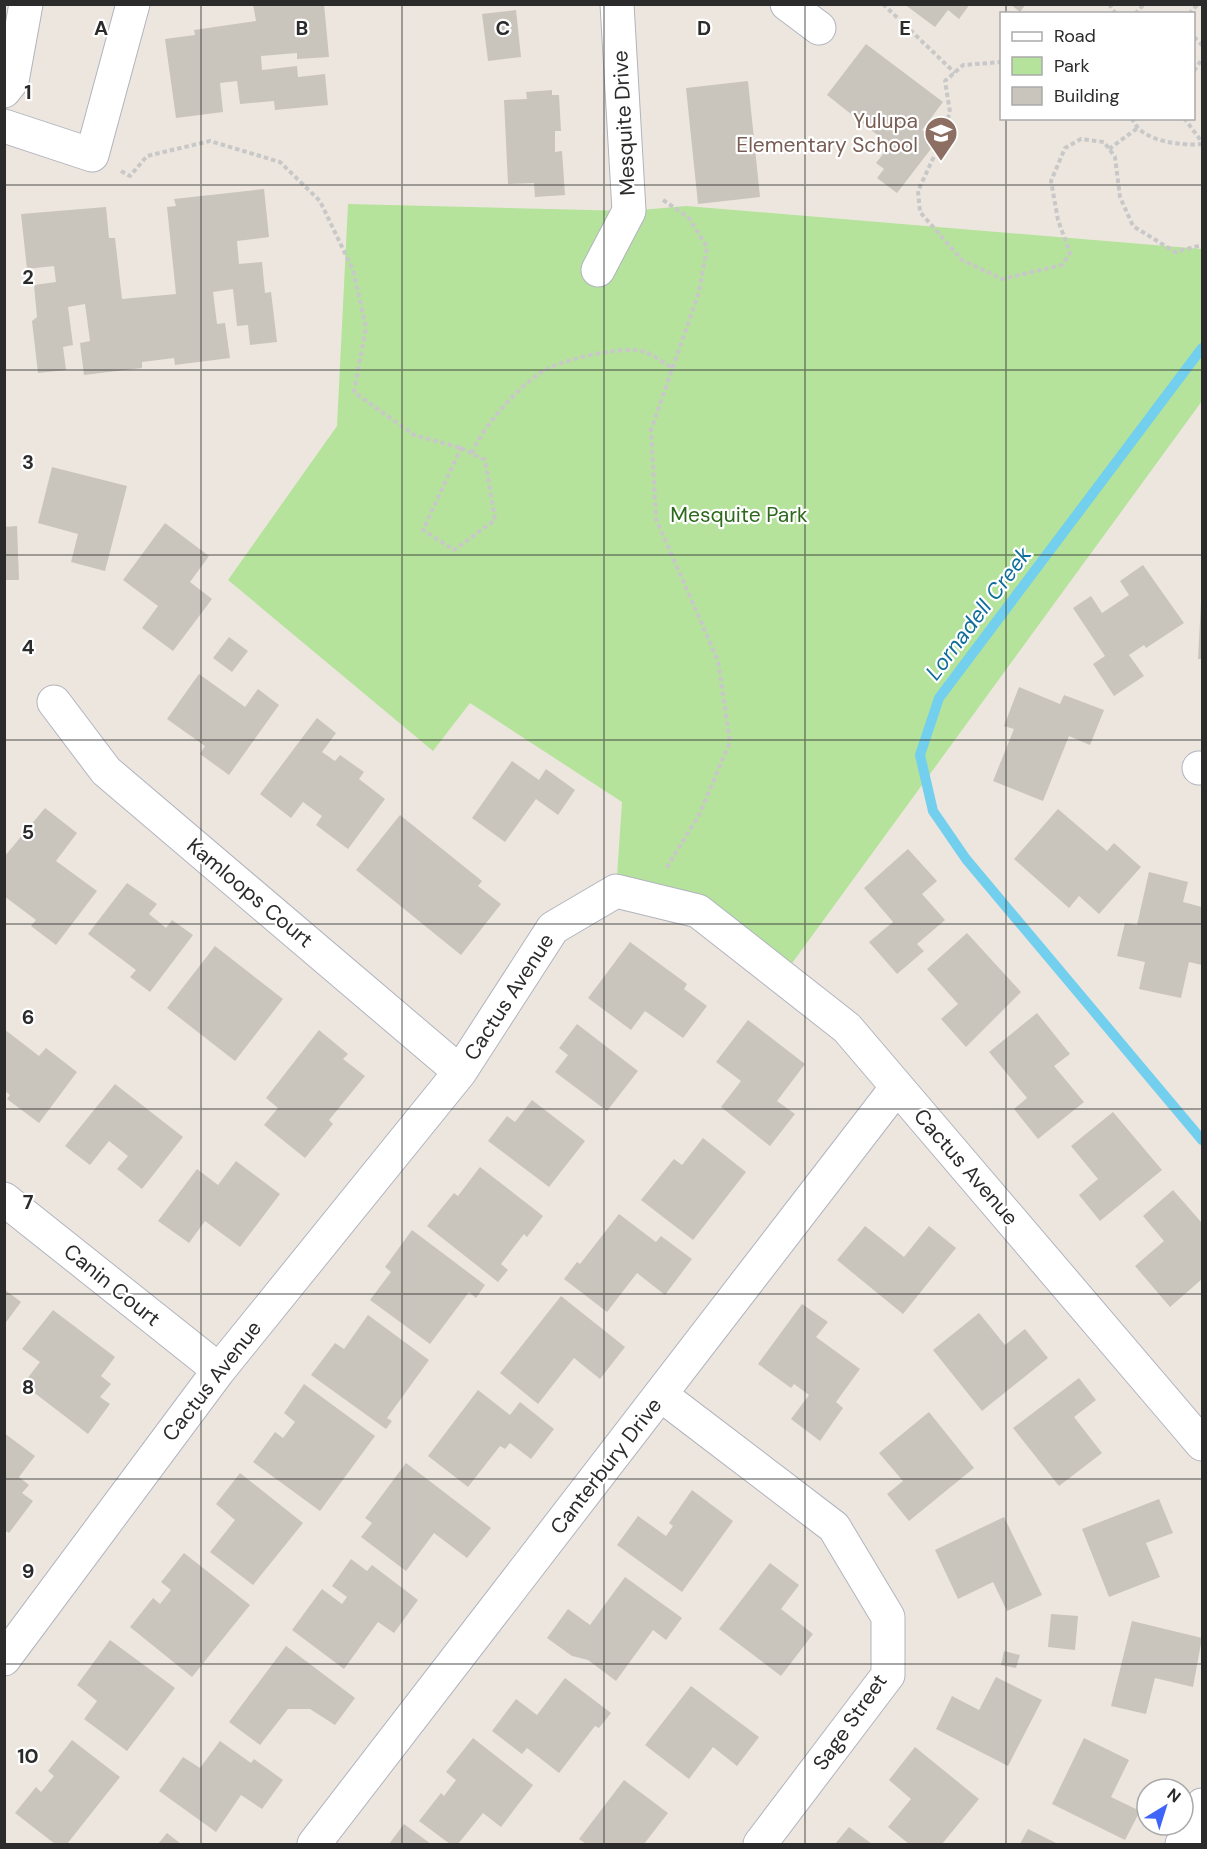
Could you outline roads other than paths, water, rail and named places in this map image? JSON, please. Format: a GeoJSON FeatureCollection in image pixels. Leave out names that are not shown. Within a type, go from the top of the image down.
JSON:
{"type":"FeatureCollection","features":[{"type":"Feature","properties":{"kind":"street"},"geometry":{"type":"LineString","coordinates":[[7,83],[26,4]]}},
{"type":"Feature","properties":{"kind":"street"},"geometry":{"type":"LineString","coordinates":[[4,126],[92,155],[133,4]]}},
{"type":"Feature","properties":{"kind":"street","name":"Mesquite Drive"},"geometry":{"type":"LineString","coordinates":[[598,270],[629,211],[617,4]]}},
{"type":"Feature","properties":{"kind":"street"},"geometry":{"type":"LineString","coordinates":[[787,4],[819,28]]}},
{"type":"Feature","properties":{"kind":"street","name":"Kamloops Court"},"geometry":{"type":"LineString","coordinates":[[54,702],[106,771],[460,1072]]}},
{"type":"Feature","properties":{"kind":"street","name":"Cactus Avenue"},"geometry":{"type":"LineString","coordinates":[[4,1659],[219,1370],[460,1072],[554,928],[616,891],[698,910],[848,1028],[1203,1444]]}},
{"type":"Feature","properties":{"kind":"street","name":"Canterbury Drive"},"geometry":{"type":"LineString","coordinates":[[314,1845],[897,1087]]}},
{"type":"Feature","properties":{"kind":"street","name":"Canin Court"},"geometry":{"type":"LineString","coordinates":[[4,1199],[219,1370]]}},
{"type":"Feature","properties":{"kind":"street","name":"Sage Street"},"geometry":{"type":"LineString","coordinates":[[661,1395],[834,1527],[888,1617],[888,1675],[760,1845]]}},
{"type":"Feature","properties":{"kind":"street"},"geometry":{"type":"LineString","coordinates":[[1182,1845],[1203,1805]]}},
{"type":"Feature","properties":{"kind":"waterway","name":"Lornadell Creek"},"geometry":{"type":"LineString","coordinates":[[1202,348],[939,698],[920,755],[933,811],[966,859],[1202,1140]]}},
{"type":"Feature","properties":{"kind":"place","name":"Yulupa Elementary School"},"geometry":{"type":"Point","coordinates":[941,162]}},
{"type":"Feature","properties":{"kind":"park label","name":"Mesquite Park"},"geometry":{"type":"Point","coordinates":[739,515]}}]}
